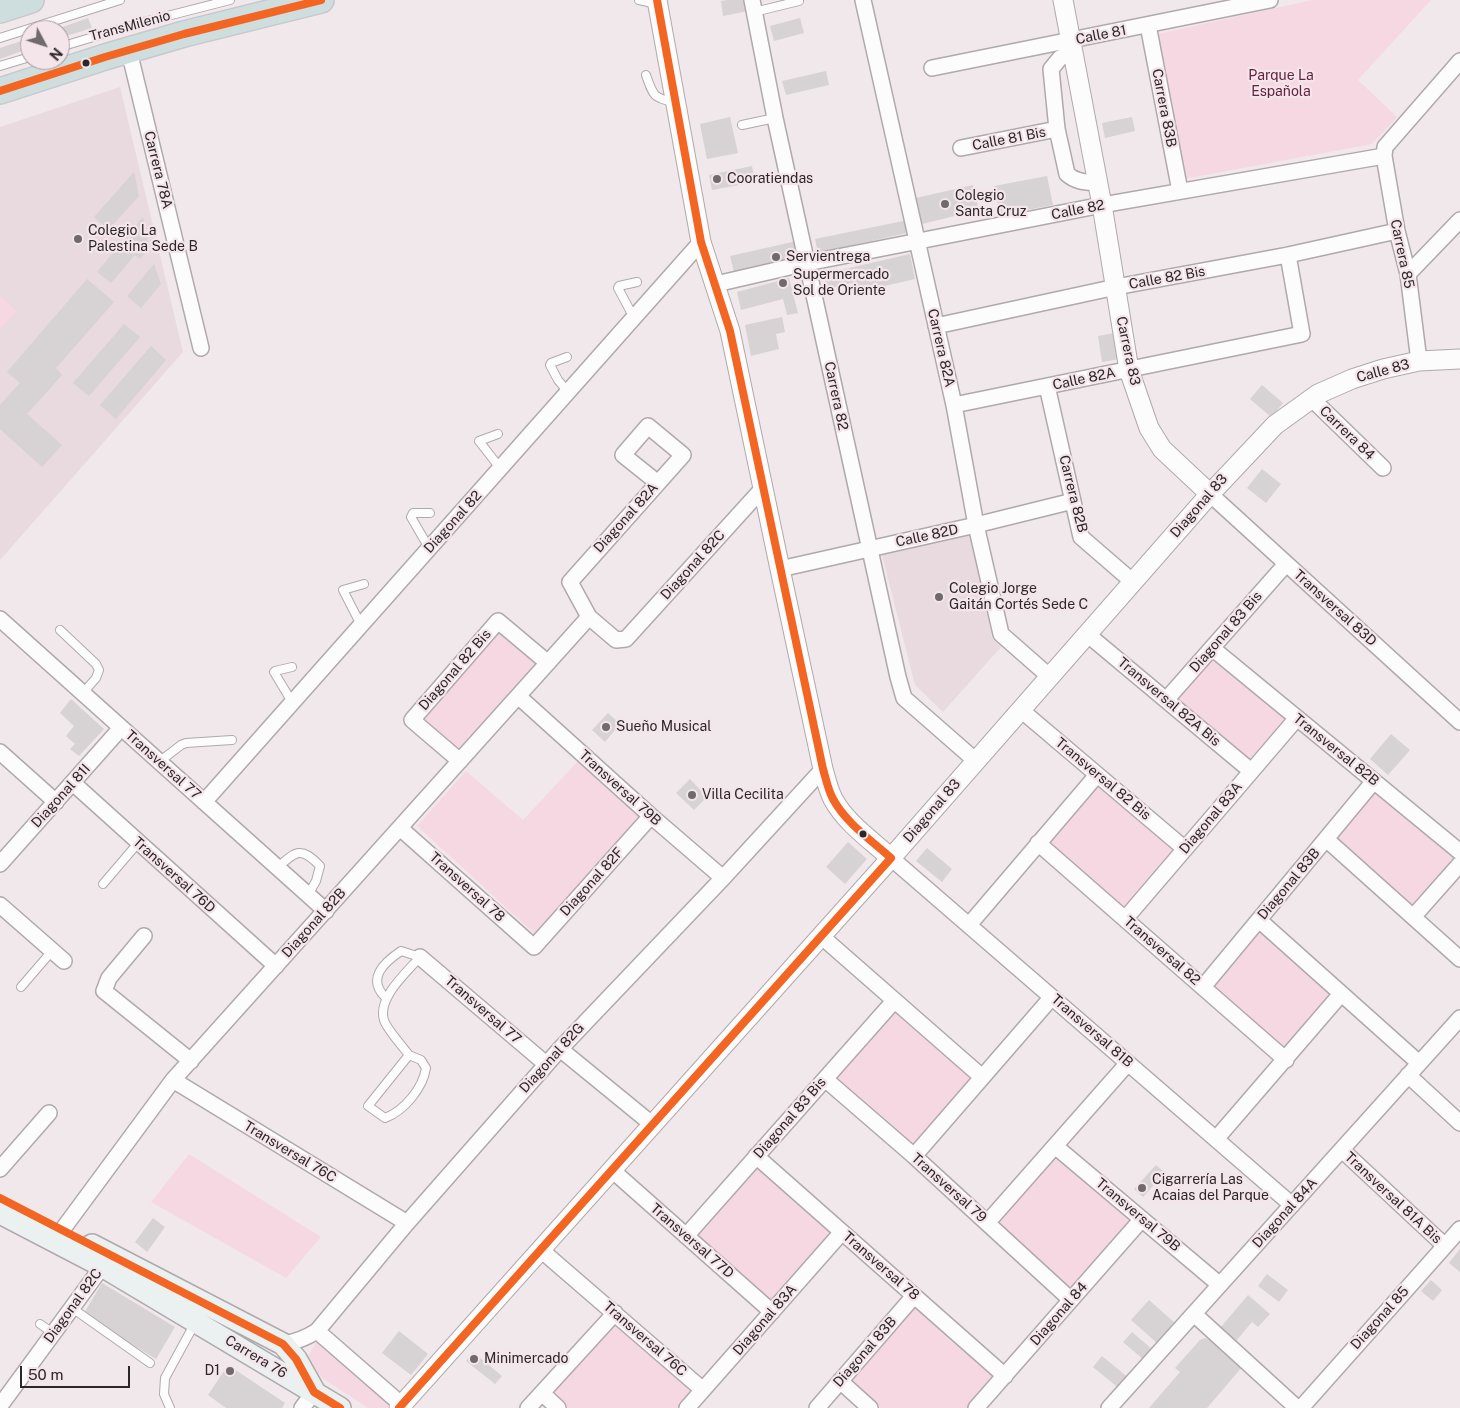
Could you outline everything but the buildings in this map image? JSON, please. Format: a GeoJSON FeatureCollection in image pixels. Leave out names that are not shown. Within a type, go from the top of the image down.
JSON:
{"type":"FeatureCollection","features":[{"type":"Feature","properties":{"kind":"highway"},"geometry":{"type":"LineString","coordinates":[[0,10],[31,0]]}},
{"type":"Feature","properties":{"kind":"highway"},"geometry":{"type":"LineString","coordinates":[[0,91],[184,34],[322,0]]}},
{"type":"Feature","properties":{"kind":"main road","name":"Carrera 76"},"geometry":{"type":"LineString","coordinates":[[0,1198],[58,1235],[106,1260],[283,1344],[296,1359],[308,1400]]}},
{"type":"Feature","properties":{"kind":"main road","name":"Carrera 76"},"geometry":{"type":"LineString","coordinates":[[0,1214],[58,1235]]}},
{"type":"Feature","properties":{"kind":"main road","name":"Carrera 76"},"geometry":{"type":"LineString","coordinates":[[106,1260],[308,1400]]}},
{"type":"Feature","properties":{"kind":"main road"},"geometry":{"type":"LineString","coordinates":[[308,1400],[340,1408]]}},
{"type":"Feature","properties":{"kind":"street","name":"Carrera 82A"},"geometry":{"type":"LineString","coordinates":[[863,0],[954,405],[976,525],[1001,634],[1050,677]]}},
{"type":"Feature","properties":{"kind":"street","name":"Carrera 83"},"geometry":{"type":"LineString","coordinates":[[1063,0],[1102,205],[1129,370],[1149,428],[1162,449],[1210,494]]}},
{"type":"Feature","properties":{"kind":"street","name":"Calle 81"},"geometry":{"type":"LineString","coordinates":[[932,68],[1071,47],[1148,25],[1270,0]]}},
{"type":"Feature","properties":{"kind":"street"},"geometry":{"type":"LineString","coordinates":[[658,2],[702,242],[730,331],[824,769],[830,790],[838,807],[848,820],[891,858]]}},
{"type":"Feature","properties":{"kind":"street","name":"Carrera 82"},"geometry":{"type":"LineString","coordinates":[[753,6],[775,118],[869,548],[904,698],[976,762]]}},
{"type":"Feature","properties":{"kind":"street","name":"Carrera 83B"},"geometry":{"type":"LineString","coordinates":[[1148,25],[1180,190]]}},
{"type":"Feature","properties":{"kind":"street"},"geometry":{"type":"LineString","coordinates":[[1071,47],[1051,69],[1057,129],[1067,174],[1072,179],[1079,181],[1097,182]]}},
{"type":"Feature","properties":{"kind":"street","name":"Carrera 78A"},"geometry":{"type":"LineString","coordinates":[[129,50],[201,348]]}},
{"type":"Feature","properties":{"kind":"street"},"geometry":{"type":"LineString","coordinates":[[1384,152],[1460,61]]}},
{"type":"Feature","properties":{"kind":"street","name":"Calle 81 Bis"},"geometry":{"type":"LineString","coordinates":[[961,148],[1057,129]]}},
{"type":"Feature","properties":{"kind":"street","name":"Calle 82"},"geometry":{"type":"LineString","coordinates":[[716,284],[807,263],[918,241],[1384,152]]}},
{"type":"Feature","properties":{"kind":"street","name":"Carrera 85"},"geometry":{"type":"LineString","coordinates":[[1384,152],[1397,231],[1408,274],[1419,361]]}},
{"type":"Feature","properties":{"kind":"street"},"geometry":{"type":"LineString","coordinates":[[1408,274],[1460,220]]}},
{"type":"Feature","properties":{"kind":"street","name":"Calle 82 Bis"},"geometry":{"type":"LineString","coordinates":[[936,326],[1116,287],[1288,256],[1397,231]]}},
{"type":"Feature","properties":{"kind":"street","name":"Diagonal 82"},"geometry":{"type":"LineString","coordinates":[[204,802],[702,242]]}},
{"type":"Feature","properties":{"kind":"street","name":"Calle 82A"},"geometry":{"type":"LineString","coordinates":[[954,405],[1302,334],[1288,256]]}},
{"type":"Feature","properties":{"kind":"street","name":"Calle 83"},"geometry":{"type":"LineString","coordinates":[[1311,398],[1352,379],[1383,368],[1419,361],[1460,359]]}},
{"type":"Feature","properties":{"kind":"street","name":"Carrera 82B"},"geometry":{"type":"LineString","coordinates":[[1047,386],[1081,537],[1133,582]]}},
{"type":"Feature","properties":{"kind":"street","name":"Carrera 84"},"geometry":{"type":"LineString","coordinates":[[1311,398],[1383,468]]}},
{"type":"Feature","properties":{"kind":"street","name":"Diagonal 83"},"geometry":{"type":"LineString","coordinates":[[401,1406],[891,858],[1210,494],[1275,424],[1311,398]]}},
{"type":"Feature","properties":{"kind":"street","name":"Diagonal 82A"},"geometry":{"type":"LineString","coordinates":[[589,617],[570,582],[683,455],[648,426],[623,455],[658,483]]}},
{"type":"Feature","properties":{"kind":"street","name":"Diagonal 82C"},"geometry":{"type":"LineString","coordinates":[[589,617],[616,640],[626,638],[763,488]]}},
{"type":"Feature","properties":{"kind":"street","name":"Transversal 83D"},"geometry":{"type":"LineString","coordinates":[[1210,494],[1286,564],[1457,713]]}},
{"type":"Feature","properties":{"kind":"street","name":"Calle 82D"},"geometry":{"type":"LineString","coordinates":[[780,570],[1073,501]]}},
{"type":"Feature","properties":{"kind":"street","name":"Diagonal 83 Bis"},"geometry":{"type":"LineString","coordinates":[[1166,700],[1286,564]]}},
{"type":"Feature","properties":{"kind":"street","name":"Diagonal 82B"},"geometry":{"type":"LineString","coordinates":[[58,1235],[173,1080],[589,617]]}},
{"type":"Feature","properties":{"kind":"street","name":"Transversal 77"},"geometry":{"type":"LineString","coordinates":[[0,619],[326,911]]}},
{"type":"Feature","properties":{"kind":"street","name":"Diagonal 82 Bis"},"geometry":{"type":"LineString","coordinates":[[460,761],[412,720],[498,621],[548,663]]}},
{"type":"Feature","properties":{"kind":"street","name":"Transversal 82A Bis"},"geometry":{"type":"LineString","coordinates":[[1087,634],[1252,771]]}},
{"type":"Feature","properties":{"kind":"street","name":"Transversal 82B"},"geometry":{"type":"LineString","coordinates":[[1212,648],[1460,852]]}},
{"type":"Feature","properties":{"kind":"street","name":"Transversal 79B"},"geometry":{"type":"LineString","coordinates":[[518,696],[723,878]]}},
{"type":"Feature","properties":{"kind":"street","name":"Transversal 82 Bis"},"geometry":{"type":"LineString","coordinates":[[1021,710],[1185,849]]}},
{"type":"Feature","properties":{"kind":"street","name":"Diagonal 83A"},"geometry":{"type":"LineString","coordinates":[[1125,919],[1297,718]]}},
{"type":"Feature","properties":{"kind":"street","name":"Diagonal 81I"},"geometry":{"type":"LineString","coordinates":[[0,864],[121,728]]}},
{"type":"Feature","properties":{"kind":"street"},"geometry":{"type":"LineString","coordinates":[[0,752],[56,802]]}},
{"type":"Feature","properties":{"kind":"street","name":"Diagonal 82G"},"geometry":{"type":"LineString","coordinates":[[283,1344],[298,1341],[317,1331],[406,1223],[546,1064],[824,769]]}},
{"type":"Feature","properties":{"kind":"street"},"geometry":{"type":"LineString","coordinates":[[969,925],[1097,774]]}},
{"type":"Feature","properties":{"kind":"street","name":"Diagonal 83B"},"geometry":{"type":"LineString","coordinates":[[1203,987],[1374,781]]}},
{"type":"Feature","properties":{"kind":"street","name":"Transversal 76D"},"geometry":{"type":"LineString","coordinates":[[72,783],[276,966]]}},
{"type":"Feature","properties":{"kind":"street","name":"Diagonal 82F"},"geometry":{"type":"LineString","coordinates":[[534,947],[651,816]]}},
{"type":"Feature","properties":{"kind":"street","name":"Transversal 78"},"geometry":{"type":"LineString","coordinates":[[400,828],[534,947]]}},
{"type":"Feature","properties":{"kind":"street"},"geometry":{"type":"LineString","coordinates":[[1326,839],[1460,959]]}},
{"type":"Feature","properties":{"kind":"street","name":"Transversal 82"},"geometry":{"type":"LineString","coordinates":[[1038,843],[1286,1060]]}},
{"type":"Feature","properties":{"kind":"street","name":"Transversal 81B"},"geometry":{"type":"LineString","coordinates":[[891,858],[1292,1205]]}},
{"type":"Feature","properties":{"kind":"street"},"geometry":{"type":"LineString","coordinates":[[1413,917],[1460,864]]}},
{"type":"Feature","properties":{"kind":"street"},"geometry":{"type":"LineString","coordinates":[[0,905],[64,962]]}},
{"type":"Feature","properties":{"kind":"street"},"geometry":{"type":"LineString","coordinates":[[1259,920],[1419,1063]]}},
{"type":"Feature","properties":{"kind":"street"},"geometry":{"type":"LineString","coordinates":[[144,936],[109,978],[104,991],[191,1061]]}},
{"type":"Feature","properties":{"kind":"street"},"geometry":{"type":"LineString","coordinates":[[821,936],[982,1077]]}},
{"type":"Feature","properties":{"kind":"street","name":"Transversal 77"},"geometry":{"type":"LineString","coordinates":[[420,957],[546,1064]]}},
{"type":"Feature","properties":{"kind":"street"},"geometry":{"type":"LineString","coordinates":[[1216,1139],[1341,994]]}},
{"type":"Feature","properties":{"kind":"street"},"geometry":{"type":"LineString","coordinates":[[914,1156],[1052,997]]}},
{"type":"Feature","properties":{"kind":"street","name":"Diagonal 83 Bis"},"geometry":{"type":"LineString","coordinates":[[686,1236],[894,1000]]}},
{"type":"Feature","properties":{"kind":"street","name":"Diagonal 84A"},"geometry":{"type":"LineString","coordinates":[[1110,1408],[1460,1018]]}},
{"type":"Feature","properties":{"kind":"street"},"geometry":{"type":"LineString","coordinates":[[560,1049],[653,1124]]}},
{"type":"Feature","properties":{"kind":"street"},"geometry":{"type":"LineString","coordinates":[[988,1223],[1128,1063]]}},
{"type":"Feature","properties":{"kind":"street"},"geometry":{"type":"LineString","coordinates":[[1408,1075],[1460,1123]]}},
{"type":"Feature","properties":{"kind":"street","name":"Transversal 79"},"geometry":{"type":"LineString","coordinates":[[825,1079],[914,1156],[1072,1300]]}},
{"type":"Feature","properties":{"kind":"street","name":"Transversal 76C"},"geometry":{"type":"LineString","coordinates":[[173,1080],[406,1223]]}},
{"type":"Feature","properties":{"kind":"street"},"geometry":{"type":"LineString","coordinates":[[0,1169],[49,1114]]}},
{"type":"Feature","properties":{"kind":"street","name":"Transversal 79B"},"geometry":{"type":"LineString","coordinates":[[1055,1146],[1220,1285]]}},
{"type":"Feature","properties":{"kind":"street","name":"Transversal 81A Bis"},"geometry":{"type":"LineString","coordinates":[[1342,1150],[1445,1246]]}},
{"type":"Feature","properties":{"kind":"street","name":"Transversal 78"},"geometry":{"type":"LineString","coordinates":[[756,1156],[1005,1376]]}},
{"type":"Feature","properties":{"kind":"street","name":"Transversal 77D"},"geometry":{"type":"LineString","coordinates":[[612,1170],[772,1312]]}},
{"type":"Feature","properties":{"kind":"street","name":"Diagonal 84"},"geometry":{"type":"LineString","coordinates":[[976,1408],[1142,1219]]}},
{"type":"Feature","properties":{"kind":"street","name":"Diagonal 85"},"geometry":{"type":"LineString","coordinates":[[1301,1408],[1460,1229]]}},
{"type":"Feature","properties":{"kind":"street","name":"Diagonal 83A"},"geometry":{"type":"LineString","coordinates":[[687,1408],[842,1232]]}},
{"type":"Feature","properties":{"kind":"street","name":"Transversal 76C"},"geometry":{"type":"LineString","coordinates":[[541,1250],[704,1390]]}},
{"type":"Feature","properties":{"kind":"street","name":"Diagonal 82C"},"geometry":{"type":"LineString","coordinates":[[1,1403],[106,1260]]}},
{"type":"Feature","properties":{"kind":"street","name":"Diagonal 83B"},"geometry":{"type":"LineString","coordinates":[[817,1408],[914,1296]]}},
{"type":"Feature","properties":{"kind":"street"},"geometry":{"type":"LineString","coordinates":[[528,1408],[615,1313]]}},
{"type":"Feature","properties":{"kind":"street"},"geometry":{"type":"LineString","coordinates":[[1194,1314],[1296,1408]]}},
{"type":"Feature","properties":{"kind":"street"},"geometry":{"type":"LineString","coordinates":[[317,1331],[401,1406]]}},
{"type":"Feature","properties":{"kind":"street"},"geometry":{"type":"LineString","coordinates":[[840,1381],[870,1408]]}},
{"type":"Feature","properties":{"kind":"street"},"geometry":{"type":"LineString","coordinates":[[542,1393],[558,1408]]}},
{"type":"Feature","properties":{"kind":"lane","name":"TransMilenio"},"geometry":{"type":"LineString","coordinates":[[0,38],[120,0]]}},
{"type":"Feature","properties":{"kind":"lane","name":"TransMilenio"},"geometry":{"type":"LineString","coordinates":[[70,44],[140,23],[230,0]]}},
{"type":"Feature","properties":{"kind":"lane"},"geometry":{"type":"LineString","coordinates":[[639,0],[658,2]]}},
{"type":"Feature","properties":{"kind":"lane"},"geometry":{"type":"LineString","coordinates":[[753,6],[799,1]]}},
{"type":"Feature","properties":{"kind":"lane"},"geometry":{"type":"LineString","coordinates":[[0,66],[20,59]]}},
{"type":"Feature","properties":{"kind":"lane"},"geometry":{"type":"LineString","coordinates":[[646,75],[656,97],[676,103]]}},
{"type":"Feature","properties":{"kind":"lane"},"geometry":{"type":"LineString","coordinates":[[742,125],[775,118]]}},
{"type":"Feature","properties":{"kind":"lane"},"geometry":{"type":"LineString","coordinates":[[634,318],[618,288],[619,286],[637,282]]}},
{"type":"Feature","properties":{"kind":"lane"},"geometry":{"type":"LineString","coordinates":[[567,358],[550,365],[558,380],[568,392]]}},
{"type":"Feature","properties":{"kind":"lane"},"geometry":{"type":"LineString","coordinates":[[498,434],[479,441],[500,468]]}},
{"type":"Feature","properties":{"kind":"lane"},"geometry":{"type":"LineString","coordinates":[[429,548],[411,516],[413,513],[430,512]]}},
{"type":"Feature","properties":{"kind":"lane"},"geometry":{"type":"LineString","coordinates":[[361,625],[343,590],[364,584]]}},
{"type":"Feature","properties":{"kind":"lane"},"geometry":{"type":"LineString","coordinates":[[60,630],[96,664],[99,670],[96,678],[83,693]]}},
{"type":"Feature","properties":{"kind":"lane"},"geometry":{"type":"LineString","coordinates":[[292,667],[275,670],[274,672],[292,702]]}},
{"type":"Feature","properties":{"kind":"lane"},"geometry":{"type":"LineString","coordinates":[[159,762],[186,743],[232,740]]}},
{"type":"Feature","properties":{"kind":"lane"},"geometry":{"type":"LineString","coordinates":[[103,884],[138,843]]}},
{"type":"Feature","properties":{"kind":"lane"},"geometry":{"type":"LineString","coordinates":[[278,867],[291,855],[309,854],[320,866],[316,881],[308,895]]}},
{"type":"Feature","properties":{"kind":"lane"},"geometry":{"type":"LineString","coordinates":[[21,987],[52,951]]}},
{"type":"Feature","properties":{"kind":"lane"},"geometry":{"type":"LineString","coordinates":[[385,998],[378,990],[377,982],[380,970],[390,958],[401,952],[420,957],[385,998],[383,1010],[384,1020],[409,1055],[421,1060],[426,1068],[425,1077],[421,1086],[400,1109],[385,1118],[368,1106],[409,1055]]}},
{"type":"Feature","properties":{"kind":"lane"},"geometry":{"type":"LineString","coordinates":[[72,1308],[150,1363]]}},
{"type":"Feature","properties":{"kind":"lane"},"geometry":{"type":"LineString","coordinates":[[170,1408],[164,1394],[165,1378],[196,1321]]}},
{"type":"Feature","properties":{"kind":"lane"},"geometry":{"type":"LineString","coordinates":[[40,1324],[53,1333]]}},
{"type":"Feature","properties":{"kind":"shaded area","name":"Colegio La Palestina Sede B"},"geometry":{"type":"Polygon","coordinates":[[[120,87],[183,352],[0,560],[0,127],[120,87]]]}},
{"type":"Feature","properties":{"kind":"shaded area","name":"Colegio Jorge Gaitán Cortés Sede C"},"geometry":{"type":"Polygon","coordinates":[[[972,532],[992,638],[1001,647],[943,712],[915,685],[882,555],[972,532]]]}},
{"type":"Feature","properties":{"kind":"green space","name":"Parque La Española"},"geometry":{"type":"Polygon","coordinates":[[[1312,0],[1431,0],[1358,80],[1397,117],[1372,144],[1184,179],[1158,34],[1312,0]]]}},
{"type":"Feature","properties":{"kind":"green space"},"geometry":{"type":"Polygon","coordinates":[[[0,296],[17,311],[0,329],[0,296]]]}},
{"type":"Feature","properties":{"kind":"green space"},"geometry":{"type":"Polygon","coordinates":[[[500,630],[539,661],[457,753],[421,720],[500,630]]]}},
{"type":"Feature","properties":{"kind":"green space"},"geometry":{"type":"Polygon","coordinates":[[[1212,648],[1297,718],[1251,771],[1166,700],[1212,648]]]}},
{"type":"Feature","properties":{"kind":"green space"},"geometry":{"type":"Polygon","coordinates":[[[579,760],[641,815],[536,935],[417,826],[466,771],[523,820],[579,760]]]}},
{"type":"Feature","properties":{"kind":"green space"},"geometry":{"type":"Polygon","coordinates":[[[1097,775],[1185,849],[1125,919],[1038,843],[1097,775]]]}},
{"type":"Feature","properties":{"kind":"green space"},"geometry":{"type":"Polygon","coordinates":[[[1374,781],[1460,852],[1460,864],[1413,917],[1326,839],[1374,781]]]}},
{"type":"Feature","properties":{"kind":"green space"},"geometry":{"type":"Polygon","coordinates":[[[1259,920],[1341,994],[1286,1060],[1203,987],[1259,920]]]}},
{"type":"Feature","properties":{"kind":"green space"},"geometry":{"type":"Polygon","coordinates":[[[894,1001],[982,1077],[914,1156],[825,1079],[894,1001]]]}},
{"type":"Feature","properties":{"kind":"green space"},"geometry":{"type":"Polygon","coordinates":[[[1055,1146],[1142,1219],[1071,1300],[987,1223],[1055,1146]]]}},
{"type":"Feature","properties":{"kind":"green space"},"geometry":{"type":"Polygon","coordinates":[[[189,1154],[321,1237],[286,1278],[151,1202],[189,1154]]]}},
{"type":"Feature","properties":{"kind":"green space"},"geometry":{"type":"Polygon","coordinates":[[[756,1156],[842,1232],[772,1312],[686,1236],[756,1156]]]}},
{"type":"Feature","properties":{"kind":"green space"},"geometry":{"type":"Polygon","coordinates":[[[914,1296],[1005,1376],[976,1408],[870,1408],[840,1381],[914,1296]]]}},
{"type":"Feature","properties":{"kind":"green space"},"geometry":{"type":"Polygon","coordinates":[[[615,1313],[703,1390],[687,1408],[558,1408],[542,1393],[615,1313]]]}},
{"type":"Feature","properties":{"kind":"green space"},"geometry":{"type":"Polygon","coordinates":[[[318,1339],[391,1403],[386,1408],[368,1408],[322,1378],[306,1360],[318,1339]]]}},
{"type":"Feature","properties":{"kind":"transit line"},"geometry":{"type":"LineString","coordinates":[[0,91],[184,34],[321,0]]}},
{"type":"Feature","properties":{"kind":"transit line"},"geometry":{"type":"LineString","coordinates":[[399,1408],[891,858],[859,831],[838,808],[830,792],[823,769],[730,331],[701,242],[657,0]]}},
{"type":"Feature","properties":{"kind":"transit line"},"geometry":{"type":"LineString","coordinates":[[0,1198],[283,1344],[296,1359],[314,1392],[340,1408]]}},
{"type":"Feature","properties":{"kind":"place","name":"Cooratiendas"},"geometry":{"type":"Point","coordinates":[717,179]}},
{"type":"Feature","properties":{"kind":"place","name":"Colegio Santa Cruz"},"geometry":{"type":"Point","coordinates":[945,204]}},
{"type":"Feature","properties":{"kind":"place","name":"Colegio La Palestina Sede B"},"geometry":{"type":"Point","coordinates":[78,239]}},
{"type":"Feature","properties":{"kind":"place","name":"Servientrega"},"geometry":{"type":"Point","coordinates":[776,257]}},
{"type":"Feature","properties":{"kind":"place","name":"Supermercado Sol de Oriente"},"geometry":{"type":"Point","coordinates":[783,283]}},
{"type":"Feature","properties":{"kind":"place","name":"Colegio Jorge Gaitán Cortés Sede C"},"geometry":{"type":"Point","coordinates":[939,597]}},
{"type":"Feature","properties":{"kind":"place","name":"Sueño Musical"},"geometry":{"type":"Point","coordinates":[606,727]}},
{"type":"Feature","properties":{"kind":"place","name":"Villa Cecilita"},"geometry":{"type":"Point","coordinates":[692,795]}},
{"type":"Feature","properties":{"kind":"place","name":"Cigarrería Las Acaias del Parque"},"geometry":{"type":"Point","coordinates":[1142,1188]}},
{"type":"Feature","properties":{"kind":"place","name":"Minimercado"},"geometry":{"type":"Point","coordinates":[474,1359]}},
{"type":"Feature","properties":{"kind":"place","name":"D1"},"geometry":{"type":"Point","coordinates":[230,1371]}}]}
